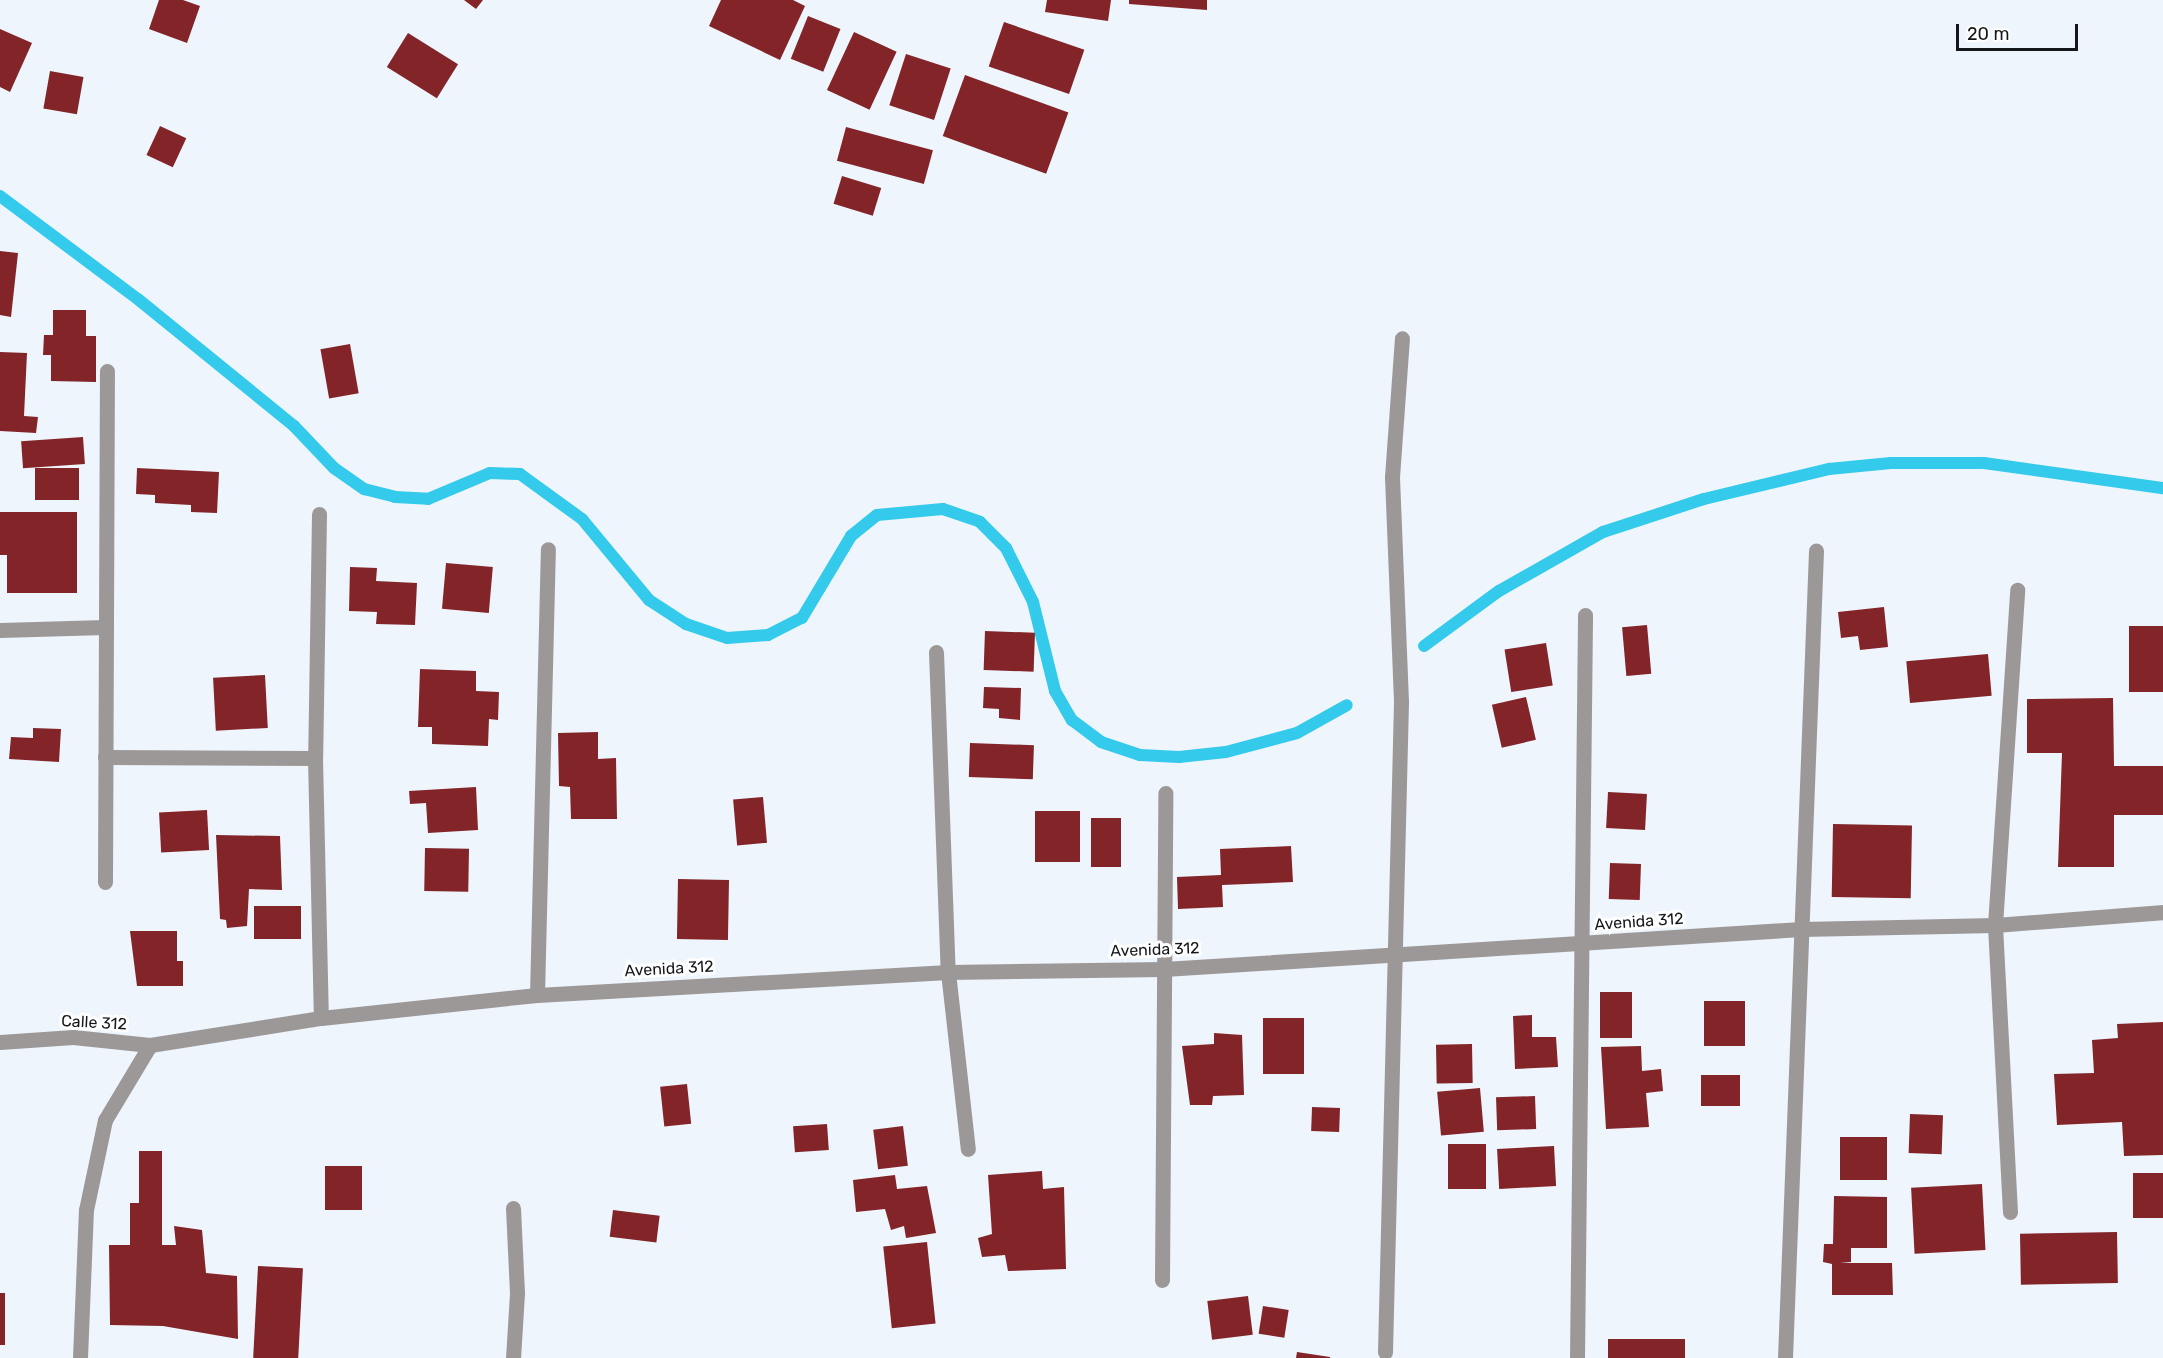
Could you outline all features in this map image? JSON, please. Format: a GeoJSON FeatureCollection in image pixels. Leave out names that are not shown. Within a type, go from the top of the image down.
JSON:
{"type":"FeatureCollection","features":[{"type":"Feature","properties":{"kind":"street"},"geometry":{"type":"LineString","coordinates":[[1385,1352],[1401,640],[1392,477],[1402,338]]}},
{"type":"Feature","properties":{"kind":"street"},"geometry":{"type":"LineString","coordinates":[[105,882],[107,371]]}},
{"type":"Feature","properties":{"kind":"street"},"geometry":{"type":"LineString","coordinates":[[319,514],[315,758],[321,1018]]}},
{"type":"Feature","properties":{"kind":"street"},"geometry":{"type":"LineString","coordinates":[[537,995],[548,549]]}},
{"type":"Feature","properties":{"kind":"street"},"geometry":{"type":"LineString","coordinates":[[1785,1358],[1816,551]]}},
{"type":"Feature","properties":{"kind":"street"},"geometry":{"type":"LineString","coordinates":[[2010,1212],[1995,925],[2017,590]]}},
{"type":"Feature","properties":{"kind":"street"},"geometry":{"type":"LineString","coordinates":[[1577,1358],[1585,615]]}},
{"type":"Feature","properties":{"kind":"street"},"geometry":{"type":"LineString","coordinates":[[0,630],[105,627]]}},
{"type":"Feature","properties":{"kind":"street"},"geometry":{"type":"LineString","coordinates":[[936,652],[948,972],[968,1149]]}},
{"type":"Feature","properties":{"kind":"street"},"geometry":{"type":"LineString","coordinates":[[105,757],[315,758]]}},
{"type":"Feature","properties":{"kind":"street"},"geometry":{"type":"LineString","coordinates":[[1162,1280],[1165,793]]}},
{"type":"Feature","properties":{"kind":"street","name":"Avenida 312"},"geometry":{"type":"LineString","coordinates":[[150,1045],[321,1018],[537,995],[948,972],[1164,969],[1395,957],[1801,929],[1995,925],[2163,912]]}},
{"type":"Feature","properties":{"kind":"street","name":"Calle 312"},"geometry":{"type":"LineString","coordinates":[[0,1042],[73,1037],[150,1045]]}},
{"type":"Feature","properties":{"kind":"street"},"geometry":{"type":"LineString","coordinates":[[80,1358],[86,1210],[105,1120],[150,1045]]}},
{"type":"Feature","properties":{"kind":"street"},"geometry":{"type":"LineString","coordinates":[[513,1208],[517,1293],[513,1358]]}},
{"type":"Feature","properties":{"kind":"building"},"geometry":{"type":"Polygon","coordinates":[[[159,0],[183,0],[200,6],[187,43],[149,29],[159,0]]]}},
{"type":"Feature","properties":{"kind":"building"},"geometry":{"type":"Polygon","coordinates":[[[464,0],[483,0],[476,9],[464,0]]]}},
{"type":"Feature","properties":{"kind":"building"},"geometry":{"type":"Polygon","coordinates":[[[721,0],[793,0],[805,6],[780,60],[709,26],[721,0]]]}},
{"type":"Feature","properties":{"kind":"building"},"geometry":{"type":"Polygon","coordinates":[[[1047,0],[1111,0],[1108,21],[1045,12],[1047,0]]]}},
{"type":"Feature","properties":{"kind":"building"},"geometry":{"type":"Polygon","coordinates":[[[1129,0],[1207,0],[1207,10],[1129,4],[1129,0]]]}},
{"type":"Feature","properties":{"kind":"building"},"geometry":{"type":"Polygon","coordinates":[[[808,16],[840,29],[823,72],[791,59],[808,16]]]}},
{"type":"Feature","properties":{"kind":"building"},"geometry":{"type":"Polygon","coordinates":[[[1004,22],[1084,50],[1069,94],[989,66],[1004,22]]]}},
{"type":"Feature","properties":{"kind":"building"},"geometry":{"type":"Polygon","coordinates":[[[0,29],[32,43],[10,92],[0,87],[0,29]]]}},
{"type":"Feature","properties":{"kind":"building"},"geometry":{"type":"Polygon","coordinates":[[[854,32],[897,52],[870,110],[827,90],[854,32]]]}},
{"type":"Feature","properties":{"kind":"building"},"geometry":{"type":"Polygon","coordinates":[[[408,33],[458,64],[437,98],[387,67],[408,33]]]}},
{"type":"Feature","properties":{"kind":"building"},"geometry":{"type":"Polygon","coordinates":[[[906,54],[951,69],[934,120],[889,105],[906,54]]]}},
{"type":"Feature","properties":{"kind":"building"},"geometry":{"type":"Polygon","coordinates":[[[50,71],[83,77],[77,114],[43,108],[50,71]]]}},
{"type":"Feature","properties":{"kind":"building"},"geometry":{"type":"Polygon","coordinates":[[[965,75],[1068,113],[1046,174],[943,136],[965,75]]]}},
{"type":"Feature","properties":{"kind":"building"},"geometry":{"type":"Polygon","coordinates":[[[160,126],[186,138],[173,167],[146,155],[160,126]]]}},
{"type":"Feature","properties":{"kind":"building"},"geometry":{"type":"Polygon","coordinates":[[[846,127],[933,150],[924,184],[837,161],[846,127]]]}},
{"type":"Feature","properties":{"kind":"building"},"geometry":{"type":"Polygon","coordinates":[[[842,176],[881,188],[873,216],[834,204],[842,176]]]}},
{"type":"Feature","properties":{"kind":"building"},"geometry":{"type":"Polygon","coordinates":[[[0,251],[18,253],[11,317],[0,315],[0,251]]]}},
{"type":"Feature","properties":{"kind":"building"},"geometry":{"type":"Polygon","coordinates":[[[53,310],[86,310],[86,336],[96,336],[96,382],[51,381],[51,355],[43,355],[44,335],[53,335],[53,310]]]}},
{"type":"Feature","properties":{"kind":"building"},"geometry":{"type":"Polygon","coordinates":[[[350,344],[359,393],[329,398],[320,349],[350,344]]]}},
{"type":"Feature","properties":{"kind":"building"},"geometry":{"type":"Polygon","coordinates":[[[0,352],[27,353],[24,416],[38,417],[36,433],[0,431],[0,352]]]}},
{"type":"Feature","properties":{"kind":"building"},"geometry":{"type":"Polygon","coordinates":[[[83,437],[85,464],[23,468],[21,441],[83,437]]]}},
{"type":"Feature","properties":{"kind":"building"},"geometry":{"type":"Polygon","coordinates":[[[35,468],[79,468],[79,500],[35,500],[35,468]]]}},
{"type":"Feature","properties":{"kind":"building"},"geometry":{"type":"Polygon","coordinates":[[[137,468],[219,472],[217,513],[191,512],[191,505],[155,503],[155,495],[136,494],[137,468]]]}},
{"type":"Feature","properties":{"kind":"building"},"geometry":{"type":"Polygon","coordinates":[[[0,512],[77,512],[77,593],[7,593],[7,555],[0,555],[0,512]]]}},
{"type":"Feature","properties":{"kind":"building"},"geometry":{"type":"Polygon","coordinates":[[[446,563],[493,567],[489,613],[442,609],[446,563]]]}},
{"type":"Feature","properties":{"kind":"building"},"geometry":{"type":"Polygon","coordinates":[[[350,567],[377,568],[376,581],[417,583],[415,625],[376,624],[377,612],[349,611],[350,567]]]}},
{"type":"Feature","properties":{"kind":"building"},"geometry":{"type":"Polygon","coordinates":[[[1884,607],[1888,647],[1860,650],[1858,636],[1841,638],[1838,612],[1884,607]]]}},
{"type":"Feature","properties":{"kind":"building"},"geometry":{"type":"Polygon","coordinates":[[[1647,625],[1651,674],[1626,676],[1622,627],[1647,625]]]}},
{"type":"Feature","properties":{"kind":"building"},"geometry":{"type":"Polygon","coordinates":[[[2129,626],[2163,626],[2163,692],[2129,692],[2129,626]]]}},
{"type":"Feature","properties":{"kind":"building"},"geometry":{"type":"Polygon","coordinates":[[[985,631],[1035,633],[1034,672],[984,670],[985,631]]]}},
{"type":"Feature","properties":{"kind":"building"},"geometry":{"type":"Polygon","coordinates":[[[1546,643],[1553,685],[1511,692],[1505,650],[1546,643]]]}},
{"type":"Feature","properties":{"kind":"building"},"geometry":{"type":"Polygon","coordinates":[[[1988,654],[1992,696],[1910,703],[1906,661],[1988,654]]]}},
{"type":"Feature","properties":{"kind":"building"},"geometry":{"type":"Polygon","coordinates":[[[420,669],[476,671],[476,691],[499,692],[498,720],[489,719],[488,746],[432,744],[432,727],[418,727],[420,669]]]}},
{"type":"Feature","properties":{"kind":"building"},"geometry":{"type":"Polygon","coordinates":[[[265,675],[268,728],[216,731],[213,678],[265,675]]]}},
{"type":"Feature","properties":{"kind":"building"},"geometry":{"type":"Polygon","coordinates":[[[984,687],[1021,688],[1020,720],[999,718],[999,709],[983,708],[984,687]]]}},
{"type":"Feature","properties":{"kind":"building"},"geometry":{"type":"Polygon","coordinates":[[[1526,697],[1536,740],[1502,748],[1492,705],[1526,697]]]}},
{"type":"Feature","properties":{"kind":"building"},"geometry":{"type":"Polygon","coordinates":[[[2113,698],[2114,766],[2163,766],[2163,815],[2114,815],[2114,867],[2058,867],[2062,753],[2027,753],[2027,699],[2113,698]]]}},
{"type":"Feature","properties":{"kind":"building"},"geometry":{"type":"Polygon","coordinates":[[[33,728],[61,729],[59,762],[9,759],[11,737],[33,738],[33,728]]]}},
{"type":"Feature","properties":{"kind":"building"},"geometry":{"type":"Polygon","coordinates":[[[598,732],[598,759],[616,758],[617,819],[571,819],[570,787],[559,786],[558,733],[598,732]]]}},
{"type":"Feature","properties":{"kind":"building"},"geometry":{"type":"Polygon","coordinates":[[[970,743],[1034,745],[1033,779],[969,777],[970,743]]]}},
{"type":"Feature","properties":{"kind":"building"},"geometry":{"type":"Polygon","coordinates":[[[476,787],[478,830],[428,833],[426,803],[410,804],[409,791],[476,787]]]}},
{"type":"Feature","properties":{"kind":"building"},"geometry":{"type":"Polygon","coordinates":[[[1608,792],[1647,794],[1645,830],[1606,828],[1608,792]]]}},
{"type":"Feature","properties":{"kind":"building"},"geometry":{"type":"Polygon","coordinates":[[[763,797],[767,843],[737,845],[733,800],[763,797]]]}},
{"type":"Feature","properties":{"kind":"building"},"geometry":{"type":"Polygon","coordinates":[[[207,810],[209,850],[161,852],[159,813],[207,810]]]}},
{"type":"Feature","properties":{"kind":"building"},"geometry":{"type":"Polygon","coordinates":[[[1035,811],[1080,811],[1080,862],[1035,862],[1035,811]]]}},
{"type":"Feature","properties":{"kind":"building"},"geometry":{"type":"Polygon","coordinates":[[[1091,818],[1121,818],[1121,867],[1091,867],[1091,818]]]}},
{"type":"Feature","properties":{"kind":"building"},"geometry":{"type":"Polygon","coordinates":[[[1833,824],[1912,825],[1911,898],[1832,897],[1833,824]]]}},
{"type":"Feature","properties":{"kind":"building"},"geometry":{"type":"Polygon","coordinates":[[[216,835],[280,836],[282,890],[249,889],[247,926],[227,928],[226,920],[220,919],[216,835]]]}},
{"type":"Feature","properties":{"kind":"building"},"geometry":{"type":"Polygon","coordinates":[[[1291,846],[1293,882],[1222,885],[1223,907],[1178,909],[1177,877],[1221,875],[1220,849],[1291,846]]]}},
{"type":"Feature","properties":{"kind":"building"},"geometry":{"type":"Polygon","coordinates":[[[425,848],[469,849],[468,892],[424,891],[425,848]]]}},
{"type":"Feature","properties":{"kind":"building"},"geometry":{"type":"Polygon","coordinates":[[[1610,863],[1641,864],[1640,900],[1609,899],[1610,863]]]}},
{"type":"Feature","properties":{"kind":"building"},"geometry":{"type":"Polygon","coordinates":[[[678,879],[729,880],[728,940],[677,939],[678,879]]]}},
{"type":"Feature","properties":{"kind":"building"},"geometry":{"type":"Polygon","coordinates":[[[254,906],[301,906],[301,939],[254,939],[254,906]]]}},
{"type":"Feature","properties":{"kind":"building"},"geometry":{"type":"Polygon","coordinates":[[[130,931],[177,931],[177,961],[183,961],[183,986],[137,986],[130,931]]]}},
{"type":"Feature","properties":{"kind":"building"},"geometry":{"type":"Polygon","coordinates":[[[1600,992],[1632,992],[1632,1038],[1600,1038],[1600,992]]]}},
{"type":"Feature","properties":{"kind":"building"},"geometry":{"type":"Polygon","coordinates":[[[1704,1001],[1745,1001],[1745,1046],[1704,1046],[1704,1001]]]}},
{"type":"Feature","properties":{"kind":"building"},"geometry":{"type":"Polygon","coordinates":[[[1532,1015],[1532,1037],[1556,1037],[1558,1067],[1515,1069],[1513,1016],[1532,1015]]]}},
{"type":"Feature","properties":{"kind":"building"},"geometry":{"type":"Polygon","coordinates":[[[1263,1018],[1304,1018],[1304,1074],[1263,1074],[1263,1018]]]}},
{"type":"Feature","properties":{"kind":"building"},"geometry":{"type":"Polygon","coordinates":[[[2163,1022],[2163,1155],[2124,1156],[2122,1122],[2057,1125],[2054,1074],[2094,1073],[2092,1040],[2118,1038],[2117,1024],[2163,1022]]]}},
{"type":"Feature","properties":{"kind":"building"},"geometry":{"type":"Polygon","coordinates":[[[1214,1033],[1242,1035],[1244,1095],[1213,1096],[1212,1105],[1190,1105],[1182,1046],[1214,1044],[1214,1033]]]}},
{"type":"Feature","properties":{"kind":"building"},"geometry":{"type":"Polygon","coordinates":[[[1472,1044],[1473,1083],[1437,1084],[1436,1045],[1472,1044]]]}},
{"type":"Feature","properties":{"kind":"building"},"geometry":{"type":"Polygon","coordinates":[[[1641,1046],[1642,1071],[1661,1069],[1663,1091],[1646,1093],[1649,1127],[1606,1129],[1601,1047],[1641,1046]]]}},
{"type":"Feature","properties":{"kind":"building"},"geometry":{"type":"Polygon","coordinates":[[[1701,1075],[1740,1075],[1740,1106],[1701,1106],[1701,1075]]]}},
{"type":"Feature","properties":{"kind":"building"},"geometry":{"type":"Polygon","coordinates":[[[687,1084],[691,1124],[664,1127],[660,1087],[687,1084]]]}},
{"type":"Feature","properties":{"kind":"building"},"geometry":{"type":"Polygon","coordinates":[[[1480,1088],[1484,1132],[1441,1136],[1437,1092],[1480,1088]]]}},
{"type":"Feature","properties":{"kind":"building"},"geometry":{"type":"Polygon","coordinates":[[[1535,1096],[1536,1129],[1497,1130],[1496,1097],[1535,1096]]]}},
{"type":"Feature","properties":{"kind":"building"},"geometry":{"type":"Polygon","coordinates":[[[1312,1107],[1340,1108],[1339,1132],[1311,1131],[1312,1107]]]}},
{"type":"Feature","properties":{"kind":"building"},"geometry":{"type":"Polygon","coordinates":[[[1910,1114],[1943,1115],[1942,1154],[1909,1153],[1910,1114]]]}},
{"type":"Feature","properties":{"kind":"building"},"geometry":{"type":"Polygon","coordinates":[[[827,1124],[829,1150],[795,1152],[793,1126],[827,1124]]]}},
{"type":"Feature","properties":{"kind":"building"},"geometry":{"type":"Polygon","coordinates":[[[903,1126],[908,1166],[878,1169],[873,1130],[903,1126]]]}},
{"type":"Feature","properties":{"kind":"building"},"geometry":{"type":"Polygon","coordinates":[[[1840,1137],[1887,1137],[1887,1180],[1840,1180],[1840,1137]]]}},
{"type":"Feature","properties":{"kind":"building"},"geometry":{"type":"Polygon","coordinates":[[[1448,1144],[1486,1144],[1486,1189],[1448,1189],[1448,1144]]]}},
{"type":"Feature","properties":{"kind":"building"},"geometry":{"type":"Polygon","coordinates":[[[1554,1146],[1556,1186],[1499,1189],[1497,1149],[1554,1146]]]}},
{"type":"Feature","properties":{"kind":"building"},"geometry":{"type":"Polygon","coordinates":[[[139,1151],[162,1151],[162,1245],[176,1245],[174,1226],[202,1230],[206,1273],[237,1276],[238,1339],[163,1326],[110,1325],[109,1245],[130,1245],[130,1203],[139,1203],[139,1151]]]}},
{"type":"Feature","properties":{"kind":"building"},"geometry":{"type":"Polygon","coordinates":[[[325,1166],[362,1166],[362,1210],[325,1210],[325,1166]]]}},
{"type":"Feature","properties":{"kind":"building"},"geometry":{"type":"Polygon","coordinates":[[[1042,1171],[1043,1189],[1064,1187],[1066,1269],[1008,1271],[1005,1255],[982,1257],[978,1238],[992,1234],[988,1175],[1042,1171]]]}},
{"type":"Feature","properties":{"kind":"building"},"geometry":{"type":"Polygon","coordinates":[[[2133,1173],[2163,1173],[2163,1218],[2133,1218],[2133,1173]]]}},
{"type":"Feature","properties":{"kind":"building"},"geometry":{"type":"Polygon","coordinates":[[[895,1175],[897,1189],[927,1186],[936,1233],[906,1238],[904,1226],[891,1230],[885,1209],[856,1212],[853,1180],[895,1175]]]}},
{"type":"Feature","properties":{"kind":"building"},"geometry":{"type":"Polygon","coordinates":[[[1982,1184],[1985,1250],[1915,1254],[1911,1188],[1982,1184]]]}},
{"type":"Feature","properties":{"kind":"building"},"geometry":{"type":"Polygon","coordinates":[[[1834,1196],[1887,1197],[1887,1248],[1851,1248],[1851,1262],[1840,1263],[1892,1263],[1893,1295],[1832,1295],[1832,1264],[1823,1262],[1824,1244],[1833,1244],[1834,1196]]]}},
{"type":"Feature","properties":{"kind":"building"},"geometry":{"type":"Polygon","coordinates":[[[613,1210],[660,1216],[656,1243],[610,1237],[613,1210]]]}},
{"type":"Feature","properties":{"kind":"building"},"geometry":{"type":"Polygon","coordinates":[[[2117,1232],[2118,1283],[2021,1285],[2020,1234],[2117,1232]]]}},
{"type":"Feature","properties":{"kind":"building"},"geometry":{"type":"Polygon","coordinates":[[[927,1242],[936,1324],[892,1328],[883,1247],[927,1242]]]}},
{"type":"Feature","properties":{"kind":"building"},"geometry":{"type":"Polygon","coordinates":[[[258,1266],[303,1268],[298,1358],[253,1358],[258,1266]]]}},
{"type":"Feature","properties":{"kind":"building"},"geometry":{"type":"Polygon","coordinates":[[[0,1293],[5,1293],[5,1345],[0,1345],[0,1293]]]}},
{"type":"Feature","properties":{"kind":"building"},"geometry":{"type":"Polygon","coordinates":[[[1248,1296],[1253,1335],[1212,1340],[1207,1301],[1248,1296]]]}},
{"type":"Feature","properties":{"kind":"building"},"geometry":{"type":"Polygon","coordinates":[[[1263,1306],[1289,1310],[1284,1338],[1259,1334],[1263,1306]]]}},
{"type":"Feature","properties":{"kind":"building"},"geometry":{"type":"Polygon","coordinates":[[[1608,1339],[1685,1339],[1685,1358],[1608,1358],[1608,1339]]]}},
{"type":"Feature","properties":{"kind":"building"},"geometry":{"type":"Polygon","coordinates":[[[1297,1352],[1330,1357],[1330,1358],[1296,1358],[1297,1352]]]}},
{"type":"Feature","properties":{"kind":"waterway"},"geometry":{"type":"LineString","coordinates":[[0,196],[139,300],[294,426],[334,468],[364,489],[395,497],[428,499],[490,473],[520,474],[582,519],[649,600],[686,624],[727,638],[768,635],[802,618],[851,536],[877,515],[943,509],[980,522],[1006,548],[1033,602],[1055,691],[1072,720],[1101,742],[1140,755],[1179,757],[1226,752],[1297,733],[1347,705]]}},
{"type":"Feature","properties":{"kind":"waterway"},"geometry":{"type":"LineString","coordinates":[[1424,646],[1499,591],[1603,532],[1704,499],[1829,469],[1891,463],[1984,463],[2163,488]]}}]}
